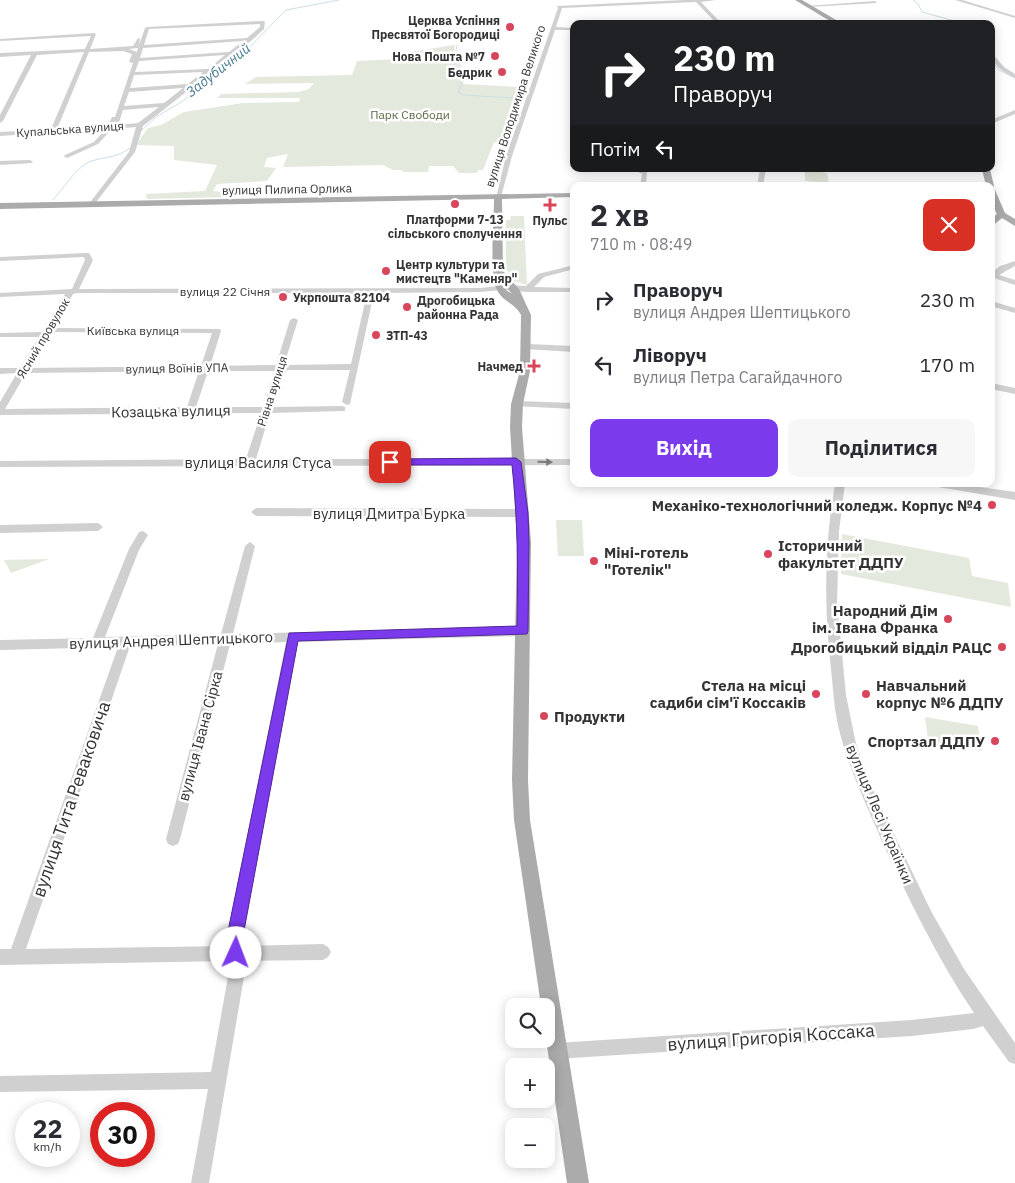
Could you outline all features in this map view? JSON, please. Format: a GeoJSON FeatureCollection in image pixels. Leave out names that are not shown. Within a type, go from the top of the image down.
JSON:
{"type":"FeatureCollection","features":[{"type":"Feature","properties":{"kind":"main road"},"geometry":{"type":"LineString","coordinates":[[798,0],[833,20]]}},
{"type":"Feature","properties":{"kind":"main road","name":"вулиця Пилипа Орлика"},"geometry":{"type":"LineString","coordinates":[[1,207],[570,195]]}},
{"type":"Feature","properties":{"kind":"main road","name":"вулиця Володимира Великого"},"geometry":{"type":"LineString","coordinates":[[498,197],[506,288]]}},
{"type":"Feature","properties":{"kind":"main road"},"geometry":{"type":"LineString","coordinates":[[995,200],[1001,214],[1015,223]]}},
{"type":"Feature","properties":{"kind":"main road"},"geometry":{"type":"LineString","coordinates":[[995,220],[1001,214]]}},
{"type":"Feature","properties":{"kind":"main road"},"geometry":{"type":"LineString","coordinates":[[506,288],[525,310]]}},
{"type":"Feature","properties":{"kind":"main road"},"geometry":{"type":"LineString","coordinates":[[528,290],[525,298],[527,347],[524,380],[518,404],[516,462],[523,513],[520,780],[522,820],[578,1183]]}},
{"type":"Feature","properties":{"kind":"street"},"geometry":{"type":"LineString","coordinates":[[697,0],[716,20]]}},
{"type":"Feature","properties":{"kind":"street"},"geometry":{"type":"LineString","coordinates":[[556,1],[561,8],[714,0]]}},
{"type":"Feature","properties":{"kind":"street"},"geometry":{"type":"LineString","coordinates":[[957,0],[1015,17]]}},
{"type":"Feature","properties":{"kind":"street"},"geometry":{"type":"LineString","coordinates":[[971,4],[985,1]]}},
{"type":"Feature","properties":{"kind":"street"},"geometry":{"type":"LineString","coordinates":[[809,6],[875,2]]}},
{"type":"Feature","properties":{"kind":"street","name":"вулиця Володимира Великого"},"geometry":{"type":"LineString","coordinates":[[498,197],[509,156],[561,8]]}},
{"type":"Feature","properties":{"kind":"street"},"geometry":{"type":"LineString","coordinates":[[1003,13],[1015,10]]}},
{"type":"Feature","properties":{"kind":"street"},"geometry":{"type":"LineString","coordinates":[[91,205],[132,152],[140,125],[250,39],[262,28],[263,24],[261,21],[147,28],[138,46],[113,126]]}},
{"type":"Feature","properties":{"kind":"street"},"geometry":{"type":"LineString","coordinates":[[554,28],[570,29]]}},
{"type":"Feature","properties":{"kind":"street"},"geometry":{"type":"LineString","coordinates":[[0,40],[94,34],[54,130]]}},
{"type":"Feature","properties":{"kind":"street"},"geometry":{"type":"LineString","coordinates":[[138,39],[138,46]]}},
{"type":"Feature","properties":{"kind":"street"},"geometry":{"type":"LineString","coordinates":[[0,55],[122,49],[138,46],[250,39]]}},
{"type":"Feature","properties":{"kind":"street"},"geometry":{"type":"LineString","coordinates":[[67,156],[97,142],[113,126],[132,74],[135,53],[122,49]]}},
{"type":"Feature","properties":{"kind":"street"},"geometry":{"type":"LineString","coordinates":[[0,121],[35,53]]}},
{"type":"Feature","properties":{"kind":"street"},"geometry":{"type":"LineString","coordinates":[[134,60],[231,53]]}},
{"type":"Feature","properties":{"kind":"street"},"geometry":{"type":"LineString","coordinates":[[995,58],[1002,68],[1015,76]]}},
{"type":"Feature","properties":{"kind":"street"},"geometry":{"type":"LineString","coordinates":[[132,74],[211,70]]}},
{"type":"Feature","properties":{"kind":"street"},"geometry":{"type":"LineString","coordinates":[[127,90],[190,86]]}},
{"type":"Feature","properties":{"kind":"street"},"geometry":{"type":"LineString","coordinates":[[121,108],[166,105]]}},
{"type":"Feature","properties":{"kind":"street"},"geometry":{"type":"LineString","coordinates":[[995,120],[1015,112]]}},
{"type":"Feature","properties":{"kind":"street","name":"Купальська вулиця"},"geometry":{"type":"LineString","coordinates":[[0,134],[140,125]]}},
{"type":"Feature","properties":{"kind":"street"},"geometry":{"type":"LineString","coordinates":[[0,163],[30,162]]}},
{"type":"Feature","properties":{"kind":"street","name":"Ясний провулок"},"geometry":{"type":"LineString","coordinates":[[0,258],[86,255],[88,260],[72,292],[0,411]]}},
{"type":"Feature","properties":{"kind":"street"},"geometry":{"type":"LineString","coordinates":[[995,274],[1015,263]]}},
{"type":"Feature","properties":{"kind":"street"},"geometry":{"type":"LineString","coordinates":[[528,290],[533,281],[542,276],[570,268]]}},
{"type":"Feature","properties":{"kind":"street"},"geometry":{"type":"LineString","coordinates":[[995,275],[1015,279]]}},
{"type":"Feature","properties":{"kind":"street"},"geometry":{"type":"LineString","coordinates":[[995,276],[1015,283]]}},
{"type":"Feature","properties":{"kind":"street"},"geometry":{"type":"LineString","coordinates":[[480,290],[490,286],[528,290],[570,290]]}},
{"type":"Feature","properties":{"kind":"street","name":"вулиця 22 Січня"},"geometry":{"type":"LineString","coordinates":[[0,295],[72,292],[480,290],[506,288]]}},
{"type":"Feature","properties":{"kind":"street"},"geometry":{"type":"LineString","coordinates":[[355,367],[371,290]]}},
{"type":"Feature","properties":{"kind":"street"},"geometry":{"type":"LineString","coordinates":[[995,304],[1015,311]]}},
{"type":"Feature","properties":{"kind":"street","name":"Рівна вулиця"},"geometry":{"type":"LineString","coordinates":[[250,462],[294,320]]}},
{"type":"Feature","properties":{"kind":"street","name":"Київська вулиця"},"geometry":{"type":"LineString","coordinates":[[0,335],[47,332],[217,331],[206,368]]}},
{"type":"Feature","properties":{"kind":"street"},"geometry":{"type":"LineString","coordinates":[[527,347],[570,349]]}},
{"type":"Feature","properties":{"kind":"street","name":"вулиця Воїнів УПА"},"geometry":{"type":"LineString","coordinates":[[0,371],[355,367]]}},
{"type":"Feature","properties":{"kind":"street","name":"Козацька вулиця"},"geometry":{"type":"LineString","coordinates":[[0,411],[266,410],[345,406],[355,367]]}},
{"type":"Feature","properties":{"kind":"street"},"geometry":{"type":"LineString","coordinates":[[190,411],[206,368]]}},
{"type":"Feature","properties":{"kind":"street"},"geometry":{"type":"LineString","coordinates":[[995,387],[1015,391]]}},
{"type":"Feature","properties":{"kind":"street"},"geometry":{"type":"LineString","coordinates":[[518,404],[570,406]]}},
{"type":"Feature","properties":{"kind":"street","name":"вулиця Василя Стуса"},"geometry":{"type":"LineString","coordinates":[[0,464],[570,462]]}},
{"type":"Feature","properties":{"kind":"street","name":"вулиця Лесі Українки"},"geometry":{"type":"LineString","coordinates":[[840,487],[833,536],[832,621],[841,706],[848,739],[858,769],[903,870],[926,916],[984,1017],[1015,1056]]}},
{"type":"Feature","properties":{"kind":"street"},"geometry":{"type":"LineString","coordinates":[[957,487],[1015,496]]}},
{"type":"Feature","properties":{"kind":"street","name":"вулиця Дмитра Бурка"},"geometry":{"type":"LineString","coordinates":[[256,512],[523,513]]}},
{"type":"Feature","properties":{"kind":"street"},"geometry":{"type":"LineString","coordinates":[[0,529],[98,527]]}},
{"type":"Feature","properties":{"kind":"street"},"geometry":{"type":"LineString","coordinates":[[98,642],[134,549],[144,536]]}},
{"type":"Feature","properties":{"kind":"street","name":"вулиця Івана Сірка"},"geometry":{"type":"LineString","coordinates":[[173,839],[250,546]]}},
{"type":"Feature","properties":{"kind":"street","name":"вулиця Андрея Шептицького"},"geometry":{"type":"LineString","coordinates":[[0,645],[522,631]]}},
{"type":"Feature","properties":{"kind":"street"},"geometry":{"type":"LineString","coordinates":[[200,1183],[237,971],[235,936],[293,636]]}},
{"type":"Feature","properties":{"kind":"street","name":"вулиця Тита Реваковича"},"geometry":{"type":"LineString","coordinates":[[16,956],[126,641]]}},
{"type":"Feature","properties":{"kind":"street"},"geometry":{"type":"LineString","coordinates":[[0,957],[323,952]]}},
{"type":"Feature","properties":{"kind":"street","name":"вулиця Григорія Коссака"},"geometry":{"type":"LineString","coordinates":[[557,1051],[925,1026],[973,1021],[984,1017]]}},
{"type":"Feature","properties":{"kind":"street"},"geometry":{"type":"LineString","coordinates":[[0,1084],[218,1080]]}},
{"type":"Feature","properties":{"kind":"green space","name":"Парк Свободи"},"geometry":{"type":"Polygon","coordinates":[[[454,45],[463,84],[519,87],[499,143],[494,142],[483,170],[478,170],[477,173],[459,173],[453,166],[429,166],[428,172],[403,172],[402,170],[393,170],[383,165],[283,167],[288,154],[267,158],[264,167],[276,168],[267,181],[217,184],[213,191],[232,193],[231,197],[147,199],[146,194],[205,191],[217,165],[174,160],[174,146],[136,145],[148,128],[161,125],[184,112],[243,103],[299,102],[300,98],[217,98],[221,94],[299,92],[309,89],[314,83],[245,84],[256,77],[352,75],[357,61],[402,59],[404,53],[454,45]]]}},
{"type":"Feature","properties":{"kind":"green space"},"geometry":{"type":"Polygon","coordinates":[[[805,172],[822,172],[827,173],[829,182],[817,182],[805,181],[805,172]]]}},
{"type":"Feature","properties":{"kind":"green space"},"geometry":{"type":"Polygon","coordinates":[[[511,216],[524,216],[527,285],[514,281],[507,275],[509,273],[506,269],[506,220],[510,220],[511,216]]]}},
{"type":"Feature","properties":{"kind":"green space"},"geometry":{"type":"Polygon","coordinates":[[[556,520],[582,520],[584,556],[558,556],[556,520]]]}},
{"type":"Feature","properties":{"kind":"green space"},"geometry":{"type":"Polygon","coordinates":[[[842,534],[969,558],[972,576],[1008,583],[1011,607],[841,574],[842,534]]]}},
{"type":"Feature","properties":{"kind":"green space"},"geometry":{"type":"Polygon","coordinates":[[[49,559],[11,573],[4,560],[49,559]]]}},
{"type":"Feature","properties":{"kind":"green space"},"geometry":{"type":"Polygon","coordinates":[[[925,717],[978,726],[982,751],[928,740],[925,717]]]}},
{"type":"Feature","properties":{"kind":"waterway","name":"Задубичний"},"geometry":{"type":"LineString","coordinates":[[141,131],[156,117],[183,101],[241,56],[286,10],[339,0]]}},
{"type":"Feature","properties":{"kind":"waterway"},"geometry":{"type":"LineString","coordinates":[[913,0],[918,4],[922,12],[951,20]]}},
{"type":"Feature","properties":{"kind":"waterway"},"geometry":{"type":"LineString","coordinates":[[456,45],[463,81],[458,92],[463,95],[514,98]]}},
{"type":"Feature","properties":{"kind":"waterway"},"geometry":{"type":"LineString","coordinates":[[995,65],[999,70],[1015,78]]}},
{"type":"Feature","properties":{"kind":"waterway","name":"Задубичний"},"geometry":{"type":"LineString","coordinates":[[53,200],[84,165],[94,160],[115,156],[130,148]]}},
{"type":"Feature","properties":{"kind":"place","name":"Церква Успіння Пресвятої Богородиці"},"geometry":{"type":"Point","coordinates":[510,27]}},
{"type":"Feature","properties":{"kind":"place","name":"Нова Пошта №7"},"geometry":{"type":"Point","coordinates":[495,56]}},
{"type":"Feature","properties":{"kind":"place","name":"Бедрик"},"geometry":{"type":"Point","coordinates":[502,72]}},
{"type":"Feature","properties":{"kind":"place","name":"Платформи 7-13 сільського сполучення"},"geometry":{"type":"Point","coordinates":[455,204]}},
{"type":"Feature","properties":{"kind":"place","name":"Пульс"},"geometry":{"type":"Point","coordinates":[550,205]}},
{"type":"Feature","properties":{"kind":"place","name":"Центр культури та мистецтв \"Каменяр\""},"geometry":{"type":"Point","coordinates":[386,271]}},
{"type":"Feature","properties":{"kind":"place","name":"Укрпошта 82104"},"geometry":{"type":"Point","coordinates":[283,297]}},
{"type":"Feature","properties":{"kind":"place","name":"Дрогобицька районна Рада"},"geometry":{"type":"Point","coordinates":[407,307]}},
{"type":"Feature","properties":{"kind":"place","name":"ЗТП-43"},"geometry":{"type":"Point","coordinates":[376,335]}},
{"type":"Feature","properties":{"kind":"place","name":"Начмед"},"geometry":{"type":"Point","coordinates":[534,366]}},
{"type":"Feature","properties":{"kind":"place","name":"Механіко-технологічний коледж. Корпус №4"},"geometry":{"type":"Point","coordinates":[992,505]}},
{"type":"Feature","properties":{"kind":"place","name":"Історичний факультет ДДПУ"},"geometry":{"type":"Point","coordinates":[768,554]}},
{"type":"Feature","properties":{"kind":"place","name":"Міні-готель \"Готелік\""},"geometry":{"type":"Point","coordinates":[594,561]}},
{"type":"Feature","properties":{"kind":"place","name":"Народний Дім ім. Івана Франка"},"geometry":{"type":"Point","coordinates":[948,619]}},
{"type":"Feature","properties":{"kind":"place","name":"Дрогобицький відділ РАЦС"},"geometry":{"type":"Point","coordinates":[1002,647]}},
{"type":"Feature","properties":{"kind":"place","name":"Стела на місці садиби сім'ї Коссаків"},"geometry":{"type":"Point","coordinates":[816,694]}},
{"type":"Feature","properties":{"kind":"place","name":"Навчальний корпус №6 ДДПУ"},"geometry":{"type":"Point","coordinates":[866,694]}},
{"type":"Feature","properties":{"kind":"place","name":"Продукти"},"geometry":{"type":"Point","coordinates":[544,716]}},
{"type":"Feature","properties":{"kind":"place","name":"Спортзал ДДПУ"},"geometry":{"type":"Point","coordinates":[995,741]}},
{"type":"Feature","properties":{"kind":"route"},"geometry":{"type":"LineString","coordinates":[[236,953],[235,936],[293,636],[522,631],[523,513],[516,462],[390,462]]}}]}
